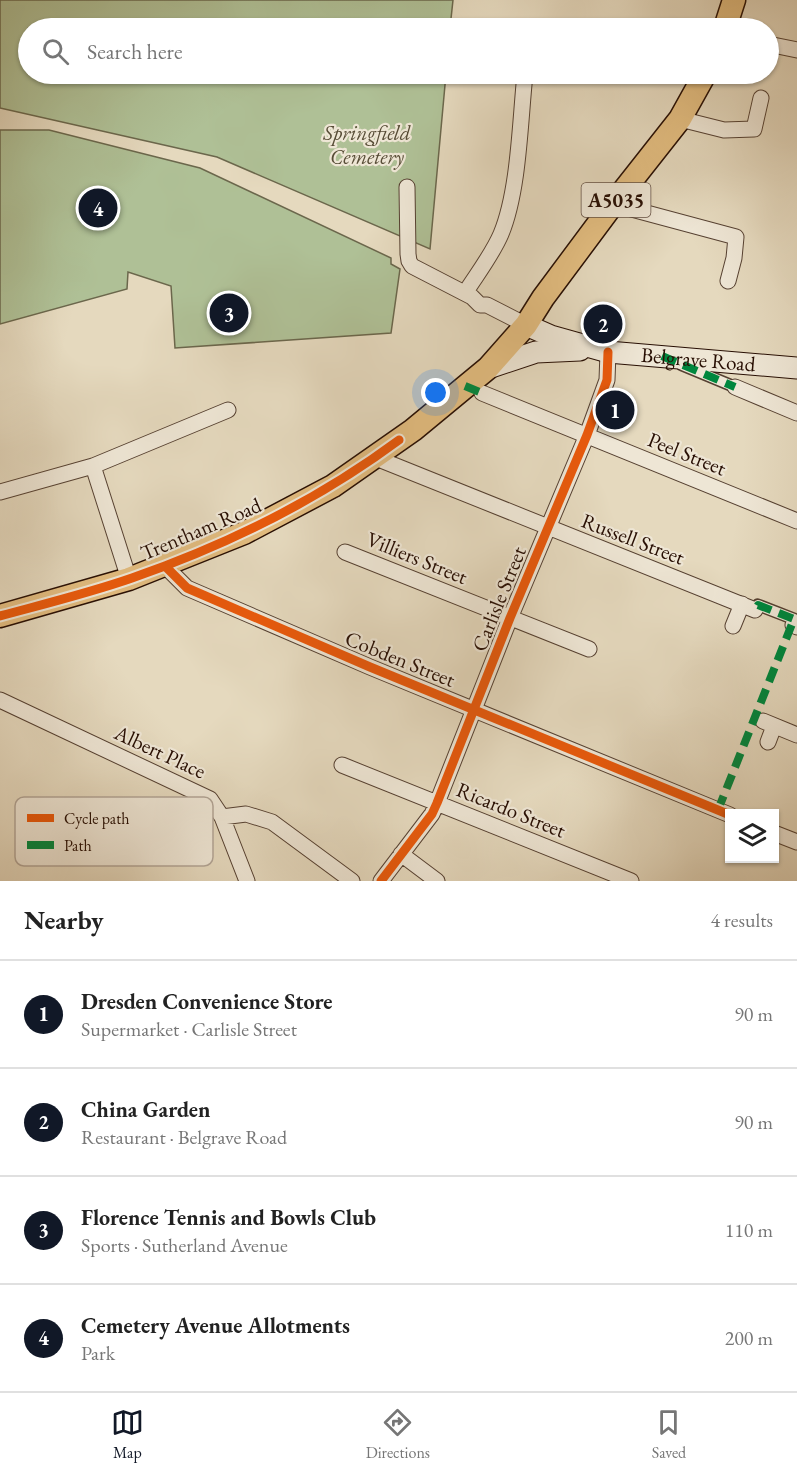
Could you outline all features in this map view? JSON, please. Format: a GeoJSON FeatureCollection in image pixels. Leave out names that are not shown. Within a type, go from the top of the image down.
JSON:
{"type":"FeatureCollection","features":[{"type":"Feature","properties":{"kind":"main road"},"geometry":{"type":"LineString","coordinates":[[728,18],[734,0]]}},
{"type":"Feature","properties":{"kind":"main road","name":"Trentham Road"},"geometry":{"type":"LineString","coordinates":[[0,616],[129,579],[244,534],[333,486],[413,430],[486,386],[543,298],[680,119],[694,84]]}},
{"type":"Feature","properties":{"kind":"main road","name":"Belgrave Road"},"geometry":{"type":"LineString","coordinates":[[526,325],[551,336],[603,351]]}},
{"type":"Feature","properties":{"kind":"main road","name":"Belgrave Road"},"geometry":{"type":"LineString","coordinates":[[486,386],[536,352],[603,351],[797,368]]}},
{"type":"Feature","properties":{"kind":"street"},"geometry":{"type":"LineString","coordinates":[[779,46],[797,50]]}},
{"type":"Feature","properties":{"kind":"street"},"geometry":{"type":"LineString","coordinates":[[471,298],[501,234],[507,213],[514,182],[524,84]]}},
{"type":"Feature","properties":{"kind":"street"},"geometry":{"type":"LineString","coordinates":[[680,119],[724,130],[754,129],[762,98]]}},
{"type":"Feature","properties":{"kind":"street"},"geometry":{"type":"LineString","coordinates":[[407,187],[409,261],[412,266],[526,325]]}},
{"type":"Feature","properties":{"kind":"street"},"geometry":{"type":"LineString","coordinates":[[613,204],[736,237],[728,281]]}},
{"type":"Feature","properties":{"kind":"street","name":"Carlisle Street"},"geometry":{"type":"LineString","coordinates":[[381,881],[432,814],[437,803],[510,618],[587,435],[607,380],[603,351]]}},
{"type":"Feature","properties":{"kind":"street"},"geometry":{"type":"LineString","coordinates":[[662,356],[797,413]]}},
{"type":"Feature","properties":{"kind":"street","name":"Peel Street"},"geometry":{"type":"LineString","coordinates":[[486,386],[587,435],[797,521]]}},
{"type":"Feature","properties":{"kind":"street"},"geometry":{"type":"LineString","coordinates":[[0,492],[93,466],[228,410]]}},
{"type":"Feature","properties":{"kind":"street","name":"Russell Street"},"geometry":{"type":"LineString","coordinates":[[376,458],[749,607],[759,605],[795,623]]}},
{"type":"Feature","properties":{"kind":"street"},"geometry":{"type":"LineString","coordinates":[[93,466],[129,579]]}},
{"type":"Feature","properties":{"kind":"street","name":"Villiers Street"},"geometry":{"type":"LineString","coordinates":[[345,552],[510,618],[571,649],[589,649]]}},
{"type":"Feature","properties":{"kind":"street","name":"Cobden Street"},"geometry":{"type":"LineString","coordinates":[[165,566],[187,588],[370,667],[725,813]]}},
{"type":"Feature","properties":{"kind":"street"},"geometry":{"type":"LineString","coordinates":[[733,626],[749,607]]}},
{"type":"Feature","properties":{"kind":"street","name":"Albert Place"},"geometry":{"type":"LineString","coordinates":[[0,700],[206,797]]}},
{"type":"Feature","properties":{"kind":"street"},"geometry":{"type":"LineString","coordinates":[[768,742],[768,723],[797,735]]}},
{"type":"Feature","properties":{"kind":"street","name":"Ricardo Street"},"geometry":{"type":"LineString","coordinates":[[342,765],[437,803],[596,874],[632,881]]}},
{"type":"Feature","properties":{"kind":"street","name":"Albert Place"},"geometry":{"type":"LineString","coordinates":[[213,804],[222,818],[247,881]]}},
{"type":"Feature","properties":{"kind":"street"},"geometry":{"type":"LineString","coordinates":[[222,818],[246,814],[272,822],[352,881]]}},
{"type":"Feature","properties":{"kind":"street"},"geometry":{"type":"LineString","coordinates":[[779,835],[797,842]]}},
{"type":"Feature","properties":{"kind":"street"},"geometry":{"type":"LineString","coordinates":[[401,854],[437,881]]}},
{"type":"Feature","properties":{"kind":"green space","name":"Springfield Cemetery"},"geometry":{"type":"Polygon","coordinates":[[[0,0],[453,0],[451,18],[18,18],[18,84],[445,84],[430,249],[217,157],[0,108],[0,0]]]}},
{"type":"Feature","properties":{"kind":"green space"},"geometry":{"type":"Polygon","coordinates":[[[0,130],[49,130],[200,168],[391,258],[391,264],[400,269],[391,333],[175,348],[171,286],[128,272],[127,289],[0,324],[0,130]]]}},
{"type":"Feature","properties":{"kind":"marked path"},"geometry":{"type":"LineString","coordinates":[[662,356],[735,387]]}},
{"type":"Feature","properties":{"kind":"marked path"},"geometry":{"type":"LineString","coordinates":[[465,386],[482,393]]}},
{"type":"Feature","properties":{"kind":"marked path"},"geometry":{"type":"LineString","coordinates":[[718,810],[794,619],[758,605],[755,610]]}},
{"type":"Feature","properties":{"kind":"cycle path"},"geometry":{"type":"LineString","coordinates":[[381,881],[432,814],[437,803],[510,618],[587,435],[607,380],[608,352]]}},
{"type":"Feature","properties":{"kind":"cycle path"},"geometry":{"type":"LineString","coordinates":[[0,616],[116,583],[237,536],[304,501],[399,440]]}},
{"type":"Feature","properties":{"kind":"cycle path"},"geometry":{"type":"LineString","coordinates":[[165,566],[187,588],[370,667],[725,813]]}},
{"type":"Feature","properties":{"kind":"place","name":"Cemetery Avenue Allotments"},"geometry":{"type":"Point","coordinates":[98,208]}},
{"type":"Feature","properties":{"kind":"place","name":"Florence Tennis and Bowls Club"},"geometry":{"type":"Point","coordinates":[229,313]}},
{"type":"Feature","properties":{"kind":"place","name":"China Garden"},"geometry":{"type":"Point","coordinates":[603,324]}},
{"type":"Feature","properties":{"kind":"place","name":"Dresden Convenience Store"},"geometry":{"type":"Point","coordinates":[615,410]}}]}
